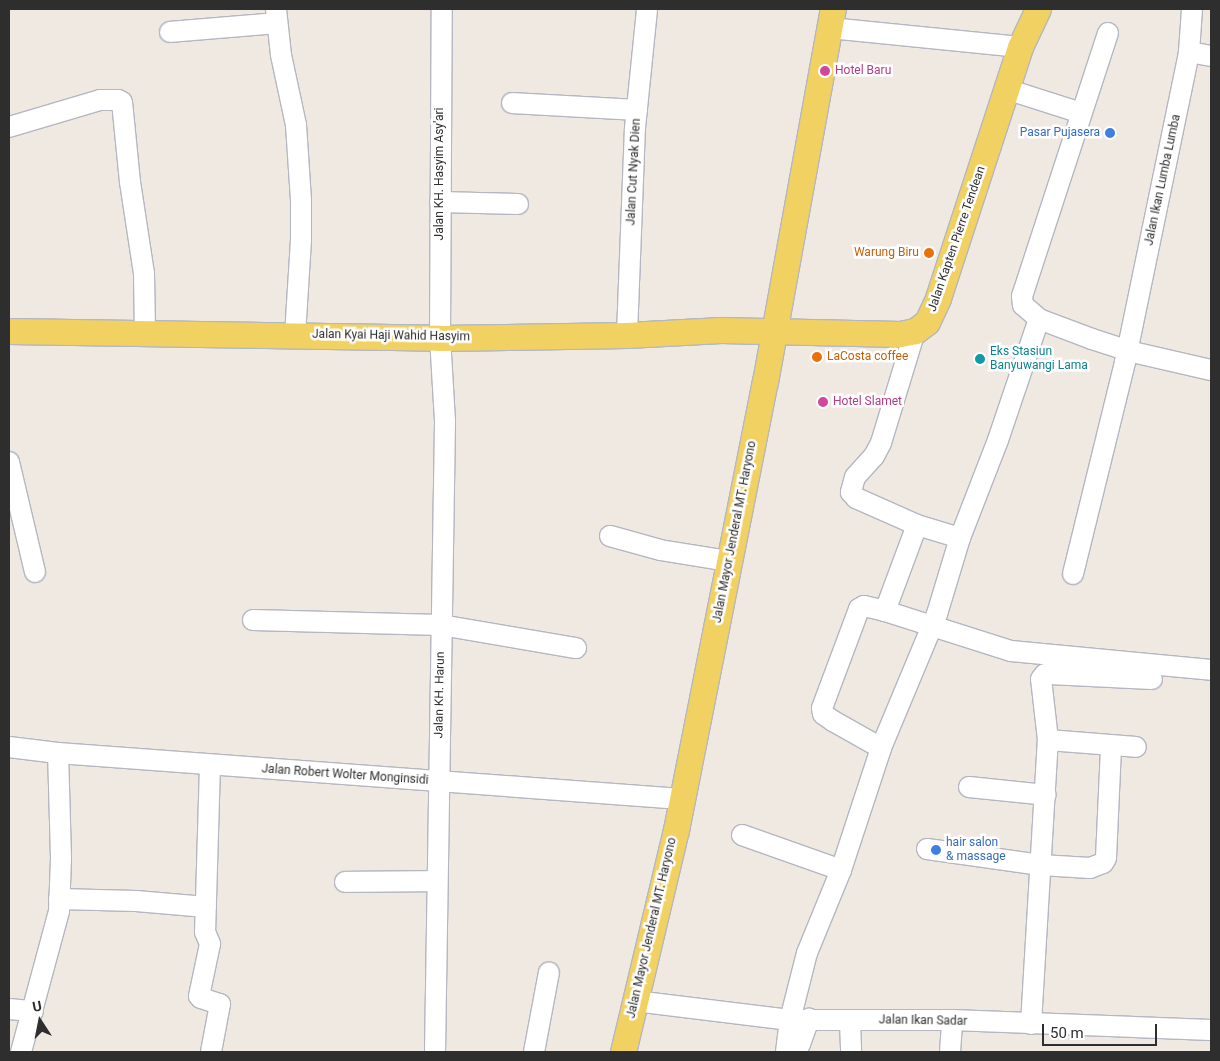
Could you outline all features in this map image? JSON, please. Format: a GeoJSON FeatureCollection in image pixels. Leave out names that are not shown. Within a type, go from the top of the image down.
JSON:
{"type":"FeatureCollection","features":[{"type":"Feature","properties":{"kind":"main road","name":"Jalan Kapten Pierre Tendean"},"geometry":{"type":"LineString","coordinates":[[915,331],[927,322],[938,298],[1020,47],[1038,9]]}},
{"type":"Feature","properties":{"kind":"main road","name":"Jalan Mayor Jenderal MT. Haryono"},"geometry":{"type":"LineString","coordinates":[[623,1052],[682,799],[774,330],[831,18]]}},
{"type":"Feature","properties":{"kind":"main road","name":"Jalan Kyai Haji Wahid Hasyim"},"geometry":{"type":"LineString","coordinates":[[9,331],[440,338],[627,336],[721,330],[774,330]]}},
{"type":"Feature","properties":{"kind":"main road"},"geometry":{"type":"LineString","coordinates":[[774,330],[900,334],[915,331]]}},
{"type":"Feature","properties":{"kind":"street","name":"Jalan KH. Hasyim Asy'ari"},"geometry":{"type":"LineString","coordinates":[[440,338],[442,9]]}},
{"type":"Feature","properties":{"kind":"street","name":"Jalan Cut Nyak Dien"},"geometry":{"type":"LineString","coordinates":[[627,336],[636,110],[647,9]]}},
{"type":"Feature","properties":{"kind":"street","name":"Jalan Ikan Lumba Lumba"},"geometry":{"type":"LineString","coordinates":[[1073,574],[1128,351],[1189,52],[1192,9]]}},
{"type":"Feature","properties":{"kind":"street"},"geometry":{"type":"LineString","coordinates":[[170,32],[277,16],[281,55],[296,125],[300,191],[301,240],[295,335]]}},
{"type":"Feature","properties":{"kind":"street"},"geometry":{"type":"LineString","coordinates":[[831,18],[1020,47]]}},
{"type":"Feature","properties":{"kind":"street"},"geometry":{"type":"LineString","coordinates":[[1108,33],[1022,296],[1025,309],[1039,319],[1128,351],[1211,370]]}},
{"type":"Feature","properties":{"kind":"street"},"geometry":{"type":"LineString","coordinates":[[1189,52],[1211,56]]}},
{"type":"Feature","properties":{"kind":"street"},"geometry":{"type":"LineString","coordinates":[[1006,89],[1081,113]]}},
{"type":"Feature","properties":{"kind":"street"},"geometry":{"type":"LineString","coordinates":[[9,127],[100,100],[118,100],[122,102],[130,182],[144,274],[145,333]]}},
{"type":"Feature","properties":{"kind":"street"},"geometry":{"type":"LineString","coordinates":[[512,103],[636,110]]}},
{"type":"Feature","properties":{"kind":"street"},"geometry":{"type":"LineString","coordinates":[[440,202],[518,204]]}},
{"type":"Feature","properties":{"kind":"street"},"geometry":{"type":"LineString","coordinates":[[794,1052],[800,1044],[800,1019],[808,953],[841,870],[881,748],[932,627],[960,538],[998,440],[1039,319]]}},
{"type":"Feature","properties":{"kind":"street"},"geometry":{"type":"LineString","coordinates":[[915,331],[881,443],[874,456],[855,477],[851,488],[856,498],[917,525],[960,538]]}},
{"type":"Feature","properties":{"kind":"street","name":"Jalan KH. Harun"},"geometry":{"type":"LineString","coordinates":[[434,1052],[445,421],[440,338]]}},
{"type":"Feature","properties":{"kind":"street"},"geometry":{"type":"LineString","coordinates":[[9,462],[35,572]]}},
{"type":"Feature","properties":{"kind":"street"},"geometry":{"type":"LineString","coordinates":[[885,611],[917,525]]}},
{"type":"Feature","properties":{"kind":"street"},"geometry":{"type":"LineString","coordinates":[[610,536],[660,550],[729,562]]}},
{"type":"Feature","properties":{"kind":"street"},"geometry":{"type":"LineString","coordinates":[[881,748],[833,721],[823,714],[822,708],[859,609],[864,606],[998,647],[1211,670]]}},
{"type":"Feature","properties":{"kind":"street"},"geometry":{"type":"LineString","coordinates":[[254,620],[441,625],[576,648]]}},
{"type":"Feature","properties":{"kind":"street"},"geometry":{"type":"LineString","coordinates":[[1031,1024],[1048,740],[1041,680],[1045,674],[1152,679]]}},
{"type":"Feature","properties":{"kind":"street"},"geometry":{"type":"LineString","coordinates":[[1048,740],[1136,747]]}},
{"type":"Feature","properties":{"kind":"street"},"geometry":{"type":"LineString","coordinates":[[927,849],[1041,865],[1090,868],[1103,863],[1106,858],[1111,746]]}},
{"type":"Feature","properties":{"kind":"street","name":"Jalan Robert Wolter Monginsidi"},"geometry":{"type":"LineString","coordinates":[[9,747],[58,753],[210,765],[439,782],[560,788],[682,799]]}},
{"type":"Feature","properties":{"kind":"street"},"geometry":{"type":"LineString","coordinates":[[21,1052],[59,911],[61,858],[58,753]]}},
{"type":"Feature","properties":{"kind":"street"},"geometry":{"type":"LineString","coordinates":[[210,765],[206,906],[206,936],[210,944],[199,997],[220,1004],[211,1052]]}},
{"type":"Feature","properties":{"kind":"street"},"geometry":{"type":"LineString","coordinates":[[969,787],[1046,795]]}},
{"type":"Feature","properties":{"kind":"street"},"geometry":{"type":"LineString","coordinates":[[742,835],[841,870]]}},
{"type":"Feature","properties":{"kind":"street"},"geometry":{"type":"LineString","coordinates":[[345,882],[437,881]]}},
{"type":"Feature","properties":{"kind":"street"},"geometry":{"type":"LineString","coordinates":[[59,899],[136,901],[206,906]]}},
{"type":"Feature","properties":{"kind":"street"},"geometry":{"type":"LineString","coordinates":[[534,1052],[549,972]]}},
{"type":"Feature","properties":{"kind":"street","name":"Jalan Ikan Sadar"},"geometry":{"type":"LineString","coordinates":[[635,1002],[800,1019],[952,1020],[1211,1030]]}},
{"type":"Feature","properties":{"kind":"street"},"geometry":{"type":"LineString","coordinates":[[9,1009],[33,1011]]}},
{"type":"Feature","properties":{"kind":"street"},"geometry":{"type":"LineString","coordinates":[[786,1052],[800,1019]]}},
{"type":"Feature","properties":{"kind":"street"},"geometry":{"type":"LineString","coordinates":[[850,1020],[851,1052]]}},
{"type":"Feature","properties":{"kind":"street"},"geometry":{"type":"LineString","coordinates":[[950,1052],[952,1020]]}},
{"type":"Feature","properties":{"kind":"place","name":"Hotel Baru"},"geometry":{"type":"Point","coordinates":[825,71]}},
{"type":"Feature","properties":{"kind":"place","name":"Pasar Pujasera"},"geometry":{"type":"Point","coordinates":[1110,133]}},
{"type":"Feature","properties":{"kind":"place","name":"Warung Biru"},"geometry":{"type":"Point","coordinates":[929,253]}},
{"type":"Feature","properties":{"kind":"place","name":"LaCosta coffee"},"geometry":{"type":"Point","coordinates":[817,357]}},
{"type":"Feature","properties":{"kind":"place","name":"Eks Stasiun Banyuwangi Lama"},"geometry":{"type":"Point","coordinates":[980,359]}},
{"type":"Feature","properties":{"kind":"place","name":"Hotel Slamet"},"geometry":{"type":"Point","coordinates":[823,402]}},
{"type":"Feature","properties":{"kind":"place","name":"hair salon & massage"},"geometry":{"type":"Point","coordinates":[936,850]}}]}
